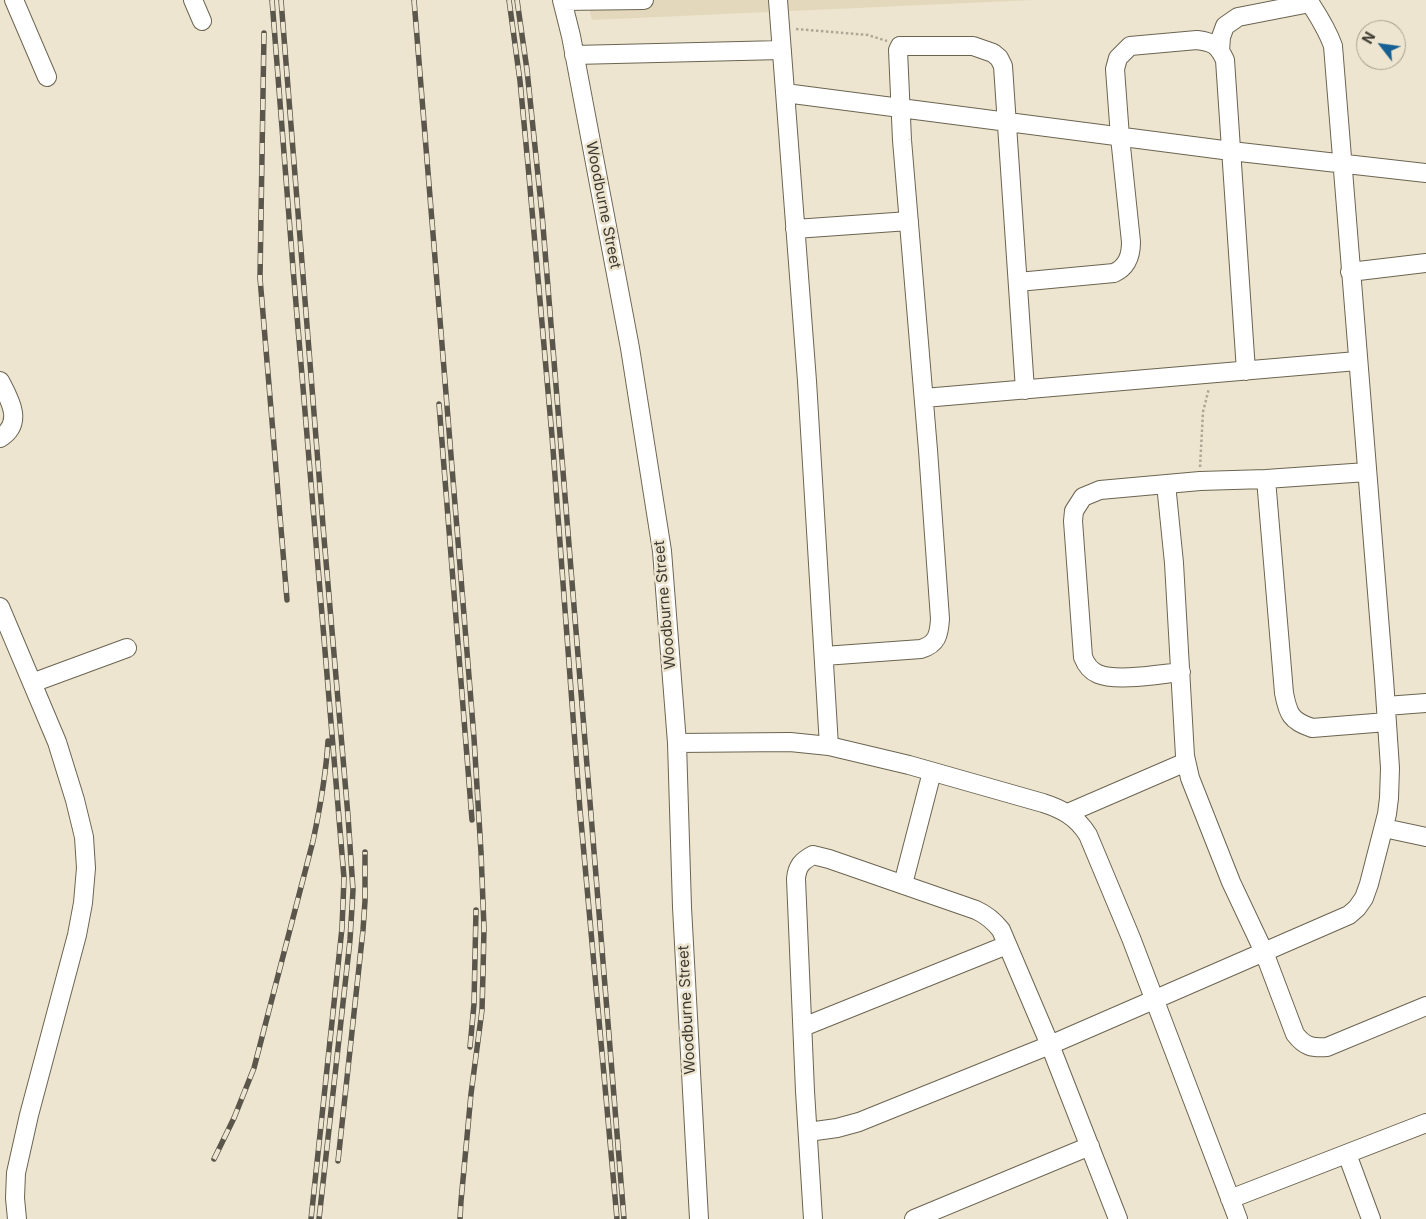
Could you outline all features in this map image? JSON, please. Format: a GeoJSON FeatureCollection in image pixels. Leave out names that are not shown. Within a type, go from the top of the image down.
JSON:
{"type":"FeatureCollection","features":[{"type":"Feature","properties":{"kind":"street"},"geometry":{"type":"LineString","coordinates":[[14,0],[47,78]]}},
{"type":"Feature","properties":{"kind":"street"},"geometry":{"type":"LineString","coordinates":[[193,0],[202,21]]}},
{"type":"Feature","properties":{"kind":"street"},"geometry":{"type":"LineString","coordinates":[[562,1],[644,0]]}},
{"type":"Feature","properties":{"kind":"street"},"geometry":{"type":"LineString","coordinates":[[778,0],[806,381],[829,746]]}},
{"type":"Feature","properties":{"kind":"street","name":"Woodburne Street"},"geometry":{"type":"LineString","coordinates":[[562,1],[630,348],[662,551],[677,743],[682,907],[698,1219]]}},
{"type":"Feature","properties":{"kind":"street"},"geometry":{"type":"LineString","coordinates":[[808,1132],[837,1128],[859,1122],[1050,1045],[1349,915],[1364,898],[1384,828],[1390,783],[1333,46],[1321,18],[1309,1],[1238,17],[1230,21],[1225,26],[1221,37],[1220,51]]}},
{"type":"Feature","properties":{"kind":"street"},"geometry":{"type":"LineString","coordinates":[[1018,282],[1114,273],[1124,266],[1129,255],[1131,242],[1115,68],[1118,58],[1130,46],[1197,40],[1207,41],[1215,45],[1225,60],[1246,371]]}},
{"type":"Feature","properties":{"kind":"street"},"geometry":{"type":"LineString","coordinates":[[824,656],[921,649],[934,643],[939,630],[940,619],[924,398],[900,108],[898,50],[900,46],[973,46],[993,52],[1003,66],[1025,390]]}},
{"type":"Feature","properties":{"kind":"street"},"geometry":{"type":"LineString","coordinates":[[574,55],[782,50]]}},
{"type":"Feature","properties":{"kind":"street"},"geometry":{"type":"LineString","coordinates":[[785,93],[1231,152],[1426,173]]}},
{"type":"Feature","properties":{"kind":"street"},"geometry":{"type":"LineString","coordinates":[[795,229],[909,221]]}},
{"type":"Feature","properties":{"kind":"street"},"geometry":{"type":"LineString","coordinates":[[1350,272],[1426,263]]}},
{"type":"Feature","properties":{"kind":"street"},"geometry":{"type":"LineString","coordinates":[[924,398],[1358,362]]}},
{"type":"Feature","properties":{"kind":"street"},"geometry":{"type":"LineString","coordinates":[[0,381],[12,404],[14,414],[9,430],[0,438]]}},
{"type":"Feature","properties":{"kind":"street"},"geometry":{"type":"LineString","coordinates":[[1181,672],[1116,677],[1099,675],[1086,664],[1083,657],[1073,521],[1074,511],[1083,497],[1100,490],[1200,481],[1266,479],[1367,472]]}},
{"type":"Feature","properties":{"kind":"street"},"geometry":{"type":"LineString","coordinates":[[1266,479],[1284,693],[1287,708],[1293,717],[1300,724],[1312,728],[1386,714],[1426,703]]}},
{"type":"Feature","properties":{"kind":"street"},"geometry":{"type":"LineString","coordinates":[[1166,484],[1174,563],[1186,762],[1190,778],[1232,882],[1264,952],[1295,1034],[1302,1043],[1310,1046],[1327,1047],[1426,1006]]}},
{"type":"Feature","properties":{"kind":"street"},"geometry":{"type":"LineString","coordinates":[[0,607],[57,742],[76,800],[84,837],[86,868],[77,936],[29,1116],[16,1173],[15,1198],[17,1219]]}},
{"type":"Feature","properties":{"kind":"street"},"geometry":{"type":"LineString","coordinates":[[32,683],[127,648]]}},
{"type":"Feature","properties":{"kind":"street"},"geometry":{"type":"LineString","coordinates":[[677,743],[790,742],[829,746],[866,754],[1043,803],[1068,813],[1082,826],[1088,835],[1131,938],[1238,1219]]}},
{"type":"Feature","properties":{"kind":"street"},"geometry":{"type":"LineString","coordinates":[[1068,813],[1186,762]]}},
{"type":"Feature","properties":{"kind":"street"},"geometry":{"type":"LineString","coordinates":[[903,884],[932,772]]}},
{"type":"Feature","properties":{"kind":"street"},"geometry":{"type":"LineString","coordinates":[[1384,828],[1426,837]]}},
{"type":"Feature","properties":{"kind":"street"},"geometry":{"type":"LineString","coordinates":[[813,1219],[796,878],[796,871],[799,865],[812,855],[829,858],[976,910],[986,915],[1001,930],[1050,1045],[1118,1219]]}},
{"type":"Feature","properties":{"kind":"street"},"geometry":{"type":"LineString","coordinates":[[803,1027],[1008,945]]}},
{"type":"Feature","properties":{"kind":"street"},"geometry":{"type":"LineString","coordinates":[[1230,1199],[1426,1123]]}},
{"type":"Feature","properties":{"kind":"street"},"geometry":{"type":"LineString","coordinates":[[914,1219],[1090,1146]]}},
{"type":"Feature","properties":{"kind":"street"},"geometry":{"type":"LineString","coordinates":[[1347,1154],[1371,1219]]}},
{"type":"Feature","properties":{"kind":"path"},"geometry":{"type":"LineString","coordinates":[[780,28],[868,35],[882,38],[900,46]]}},
{"type":"Feature","properties":{"kind":"path"},"geometry":{"type":"LineString","coordinates":[[1200,481],[1203,412],[1212,374]]}},
{"type":"Feature","properties":{"kind":"shaded area"},"geometry":{"type":"Polygon","coordinates":[[[587,0],[1034,0],[592,20],[587,0]]]}},
{"type":"Feature","properties":{"kind":"railway"},"geometry":{"type":"LineString","coordinates":[[272,0],[344,878],[342,928],[311,1219]]}},
{"type":"Feature","properties":{"kind":"railway"},"geometry":{"type":"LineString","coordinates":[[281,0],[353,890],[350,940],[319,1219]]}},
{"type":"Feature","properties":{"kind":"railway"},"geometry":{"type":"LineString","coordinates":[[414,0],[474,738],[484,928],[482,1010],[471,1094],[460,1219]]}},
{"type":"Feature","properties":{"kind":"railway"},"geometry":{"type":"LineString","coordinates":[[509,0],[520,81],[528,165],[552,436],[580,810],[617,1219]]}},
{"type":"Feature","properties":{"kind":"railway"},"geometry":{"type":"LineString","coordinates":[[517,0],[527,70],[542,214],[624,1219]]}},
{"type":"Feature","properties":{"kind":"railway"},"geometry":{"type":"LineString","coordinates":[[264,33],[260,278],[287,600]]}},
{"type":"Feature","properties":{"kind":"railway"},"geometry":{"type":"LineString","coordinates":[[439,404],[472,820]]}},
{"type":"Feature","properties":{"kind":"railway"},"geometry":{"type":"LineString","coordinates":[[214,1159],[234,1118],[254,1068],[313,841],[326,766],[328,741]]}},
{"type":"Feature","properties":{"kind":"railway"},"geometry":{"type":"LineString","coordinates":[[338,1161],[363,930],[365,852]]}},
{"type":"Feature","properties":{"kind":"railway"},"geometry":{"type":"LineString","coordinates":[[470,1047],[474,1004],[476,910]]}}]}
